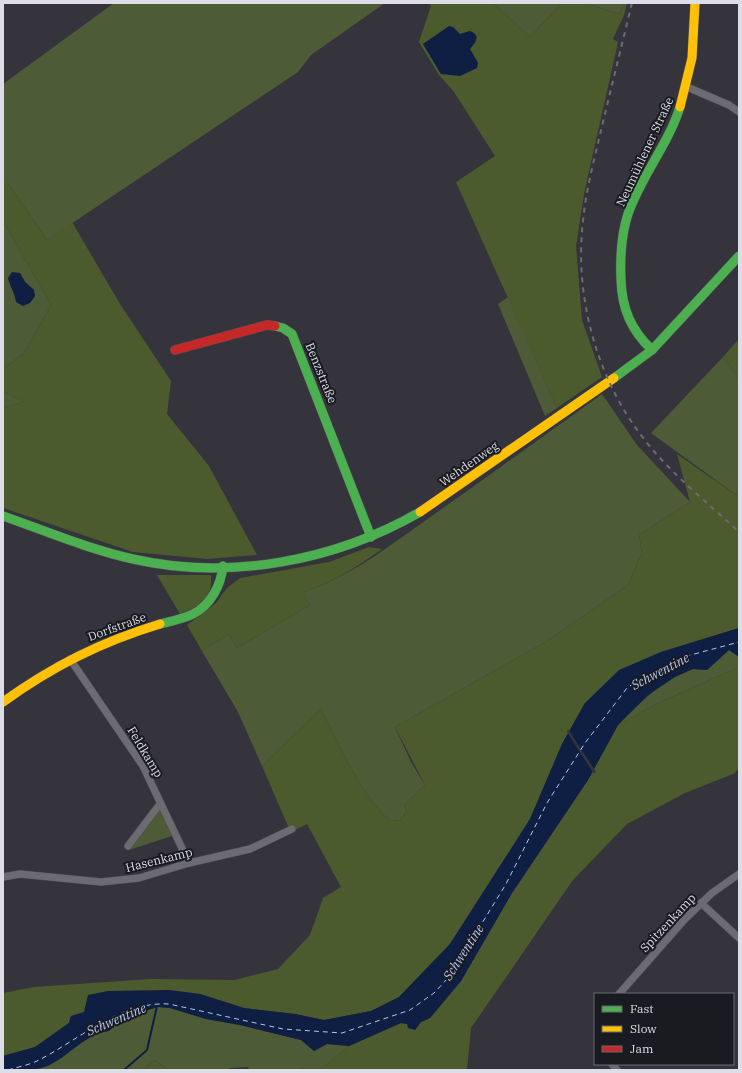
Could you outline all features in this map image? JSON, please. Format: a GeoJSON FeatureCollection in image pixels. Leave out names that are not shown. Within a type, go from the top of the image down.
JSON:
{"type":"FeatureCollection","features":[{"type":"Feature","properties":{"kind":"street","name":"Neumühlener Straße"},"geometry":{"type":"LineString","coordinates":[[652,350],[634,332],[627,319],[623,304],[620,267],[624,230],[637,192],[676,119],[687,87],[694,51],[695,3]]}},
{"type":"Feature","properties":{"kind":"street"},"geometry":{"type":"LineString","coordinates":[[687,87],[729,105],[739,112]]}},
{"type":"Feature","properties":{"kind":"street","name":"Wehdenweg"},"geometry":{"type":"LineString","coordinates":[[3,516],[87,546],[127,558],[154,563],[223,566],[250,565],[294,559],[327,552],[371,537],[390,529],[434,503],[623,373],[652,350],[739,256]]}},
{"type":"Feature","properties":{"kind":"street","name":"Benzstraße"},"geometry":{"type":"LineString","coordinates":[[175,350],[268,325],[276,325],[284,328],[292,334],[371,537]]}},
{"type":"Feature","properties":{"kind":"street","name":"Dorfstraße"},"geometry":{"type":"LineString","coordinates":[[3,702],[70,659],[115,639],[193,614],[204,607],[217,591],[222,578],[223,566]]}},
{"type":"Feature","properties":{"kind":"street","name":"Feldkamp"},"geometry":{"type":"LineString","coordinates":[[70,659],[143,766],[160,804],[190,863]]}},
{"type":"Feature","properties":{"kind":"street"},"geometry":{"type":"LineString","coordinates":[[128,846],[160,804]]}},
{"type":"Feature","properties":{"kind":"street","name":"Hasenkamp"},"geometry":{"type":"LineString","coordinates":[[3,876],[20,874],[115,881],[139,878],[190,863],[250,849],[292,829]]}},
{"type":"Feature","properties":{"kind":"street","name":"Spitzenkamp"},"geometry":{"type":"LineString","coordinates":[[620,993],[701,903],[739,874]]}},
{"type":"Feature","properties":{"kind":"street"},"geometry":{"type":"LineString","coordinates":[[701,903],[739,938]]}},
{"type":"Feature","properties":{"kind":"green space"},"geometry":{"type":"Polygon","coordinates":[[[114,3],[385,3],[311,55],[298,72],[47,240],[8,183],[3,187],[3,84],[114,3]]]}},
{"type":"Feature","properties":{"kind":"green space"},"geometry":{"type":"Polygon","coordinates":[[[429,3],[493,3],[530,37],[562,3],[584,3],[620,14],[623,3],[627,3],[624,15],[613,39],[618,42],[584,194],[576,246],[582,320],[602,377],[557,408],[456,182],[495,156],[454,92],[439,75],[419,42],[431,6],[429,3]],[[453,27],[423,44],[441,74],[478,63],[470,49],[476,41],[460,34],[453,27]]]}},
{"type":"Feature","properties":{"kind":"green space"},"geometry":{"type":"Polygon","coordinates":[[[493,3],[562,3],[530,37],[493,3]]]}},
{"type":"Feature","properties":{"kind":"green space"},"geometry":{"type":"Polygon","coordinates":[[[584,3],[623,3],[620,14],[584,3]]]}},
{"type":"Feature","properties":{"kind":"green space"},"geometry":{"type":"Polygon","coordinates":[[[8,183],[47,240],[72,222],[120,304],[171,381],[167,414],[209,466],[257,555],[207,559],[133,552],[3,508],[3,408],[24,402],[3,391],[3,369],[24,353],[51,305],[6,226],[3,226],[3,187],[8,183]]]}},
{"type":"Feature","properties":{"kind":"green space"},"geometry":{"type":"Polygon","coordinates":[[[3,226],[6,226],[51,305],[24,353],[3,369],[3,226]],[[20,273],[15,293],[16,302],[34,290],[25,282],[20,273]]]}},
{"type":"Feature","properties":{"kind":"green space"},"geometry":{"type":"Polygon","coordinates":[[[508,297],[557,408],[545,416],[498,304],[508,297]]]}},
{"type":"Feature","properties":{"kind":"green space"},"geometry":{"type":"Polygon","coordinates":[[[739,339],[739,379],[723,357],[739,339]]]}},
{"type":"Feature","properties":{"kind":"green space"},"geometry":{"type":"Polygon","coordinates":[[[723,357],[739,379],[739,497],[651,433],[723,357]]]}},
{"type":"Feature","properties":{"kind":"green space"},"geometry":{"type":"Polygon","coordinates":[[[3,391],[24,402],[3,408],[3,391]]]}},
{"type":"Feature","properties":{"kind":"green space"},"geometry":{"type":"Polygon","coordinates":[[[602,394],[637,445],[690,502],[639,535],[642,553],[628,585],[547,641],[395,727],[411,762],[425,785],[404,805],[407,811],[400,820],[391,821],[380,810],[360,784],[321,709],[262,766],[238,712],[202,651],[229,634],[237,648],[310,605],[303,592],[337,578],[369,560],[602,394]]]}},
{"type":"Feature","properties":{"kind":"green space"},"geometry":{"type":"Polygon","coordinates":[[[677,454],[739,497],[739,628],[661,652],[585,703],[562,744],[530,819],[450,944],[399,997],[371,1011],[324,1020],[295,1014],[244,1008],[200,994],[168,990],[71,1016],[69,1023],[35,1047],[3,1056],[3,993],[34,987],[151,979],[234,980],[278,969],[310,935],[323,898],[341,887],[307,824],[295,830],[288,826],[262,766],[321,709],[360,784],[380,810],[391,821],[400,820],[407,811],[404,805],[425,785],[395,727],[547,641],[628,585],[642,553],[639,535],[690,502],[677,454]]]}},
{"type":"Feature","properties":{"kind":"green space"},"geometry":{"type":"Polygon","coordinates":[[[369,547],[382,549],[344,574],[325,584],[304,592],[310,605],[237,648],[229,634],[202,651],[187,625],[216,603],[227,588],[240,578],[329,562],[369,547]]]}},
{"type":"Feature","properties":{"kind":"green space"},"geometry":{"type":"Polygon","coordinates":[[[157,575],[211,575],[210,591],[208,596],[200,605],[180,614],[157,575]]]}},
{"type":"Feature","properties":{"kind":"green space"},"geometry":{"type":"Polygon","coordinates":[[[729,650],[739,657],[739,667],[656,704],[618,725],[664,683],[685,671],[694,669],[707,670],[729,650]]]}},
{"type":"Feature","properties":{"kind":"green space"},"geometry":{"type":"Polygon","coordinates":[[[739,667],[739,769],[733,774],[685,793],[627,824],[573,880],[471,1028],[467,1070],[297,1070],[304,1067],[324,1067],[349,1046],[401,1023],[407,1024],[415,1029],[421,1022],[430,1018],[461,981],[512,893],[588,780],[618,725],[656,704],[739,667]]]}},
{"type":"Feature","properties":{"kind":"green space"},"geometry":{"type":"Polygon","coordinates":[[[159,809],[172,836],[129,850],[155,810],[159,809]]]}},
{"type":"Feature","properties":{"kind":"green space"},"geometry":{"type":"Polygon","coordinates":[[[158,1007],[170,1008],[206,1019],[240,1025],[301,1040],[314,1051],[327,1044],[349,1046],[324,1067],[304,1067],[297,1070],[249,1070],[248,1067],[230,1068],[228,1070],[168,1070],[155,1060],[142,1070],[34,1070],[48,1066],[97,1032],[109,1031],[122,1018],[158,1007]]]}},
{"type":"Feature","properties":{"kind":"green space"},"geometry":{"type":"Polygon","coordinates":[[[155,1060],[168,1070],[142,1070],[155,1060]]]}},
{"type":"Feature","properties":{"kind":"water"},"geometry":{"type":"Polygon","coordinates":[[[449,26],[453,27],[460,34],[470,31],[476,37],[476,41],[470,49],[478,63],[477,68],[460,76],[441,74],[423,44],[449,26]]]}},
{"type":"Feature","properties":{"kind":"water"},"geometry":{"type":"Polygon","coordinates":[[[12,272],[20,273],[25,282],[34,290],[35,296],[30,303],[23,306],[16,302],[8,278],[12,272]]]}},
{"type":"Feature","properties":{"kind":"water","name":"Schwentine"},"geometry":{"type":"Polygon","coordinates":[[[739,628],[739,657],[729,650],[707,670],[693,669],[675,677],[648,695],[618,725],[588,780],[512,893],[461,981],[430,1018],[421,1022],[415,1030],[408,1028],[407,1024],[401,1023],[349,1046],[327,1044],[314,1051],[301,1040],[240,1025],[206,1019],[170,1008],[158,1007],[122,1018],[109,1031],[92,1036],[47,1066],[42,1068],[20,1070],[3,1070],[3,1056],[35,1047],[69,1023],[71,1016],[84,1012],[88,995],[108,991],[168,990],[200,994],[244,1008],[295,1014],[324,1020],[371,1011],[399,997],[450,944],[530,819],[562,744],[585,703],[619,670],[661,652],[739,628]]]}},
{"type":"Feature","properties":{"kind":"pier"},"geometry":{"type":"Polygon","coordinates":[[[568,729],[596,772],[594,774],[567,732],[568,729]]]}},
{"type":"Feature","properties":{"kind":"waterway"},"geometry":{"type":"LineString","coordinates":[[124,1070],[147,1050],[157,1006]]}},
{"type":"Feature","properties":{"kind":"ferry route"},"geometry":{"type":"LineString","coordinates":[[8,1070],[37,1061],[117,1015],[151,1005],[169,1004],[283,1029],[342,1033],[410,1010],[434,993],[449,977],[506,884],[547,803],[585,743],[627,688],[643,677],[687,656],[739,642]]}},
{"type":"Feature","properties":{"kind":"railway"},"geometry":{"type":"LineString","coordinates":[[632,3],[588,185],[584,209],[581,249],[582,278],[586,307],[592,336],[602,364],[613,391],[628,416],[644,439],[666,464],[739,532]]}},
{"type":"Feature","properties":{"kind":"traffic: fast"},"geometry":{"type":"LineString","coordinates":[[652,350],[638,335],[633,327],[623,300],[621,280],[622,246],[624,230],[633,200],[669,134],[680,107]]}},
{"type":"Feature","properties":{"kind":"traffic: fast"},"geometry":{"type":"LineString","coordinates":[[614,378],[652,350],[739,256]]}},
{"type":"Feature","properties":{"kind":"traffic: fast"},"geometry":{"type":"LineString","coordinates":[[275,326],[283,328],[292,334],[371,537]]}},
{"type":"Feature","properties":{"kind":"traffic: fast"},"geometry":{"type":"LineString","coordinates":[[3,516],[83,545],[116,555],[169,565],[206,568],[244,567],[281,562],[317,554],[353,543],[387,529],[420,512]]}},
{"type":"Feature","properties":{"kind":"traffic: fast"},"geometry":{"type":"LineString","coordinates":[[160,624],[189,616],[205,605],[214,594],[220,580],[223,566]]}},
{"type":"Feature","properties":{"kind":"traffic: slow"},"geometry":{"type":"LineString","coordinates":[[680,107],[692,58],[695,3]]}},
{"type":"Feature","properties":{"kind":"traffic: slow"},"geometry":{"type":"LineString","coordinates":[[420,512],[614,378]]}},
{"type":"Feature","properties":{"kind":"traffic: slow"},"geometry":{"type":"LineString","coordinates":[[3,702],[40,677],[78,656],[138,631],[160,624]]}},
{"type":"Feature","properties":{"kind":"traffic: jam"},"geometry":{"type":"LineString","coordinates":[[175,350],[267,325],[275,326]]}}]}
